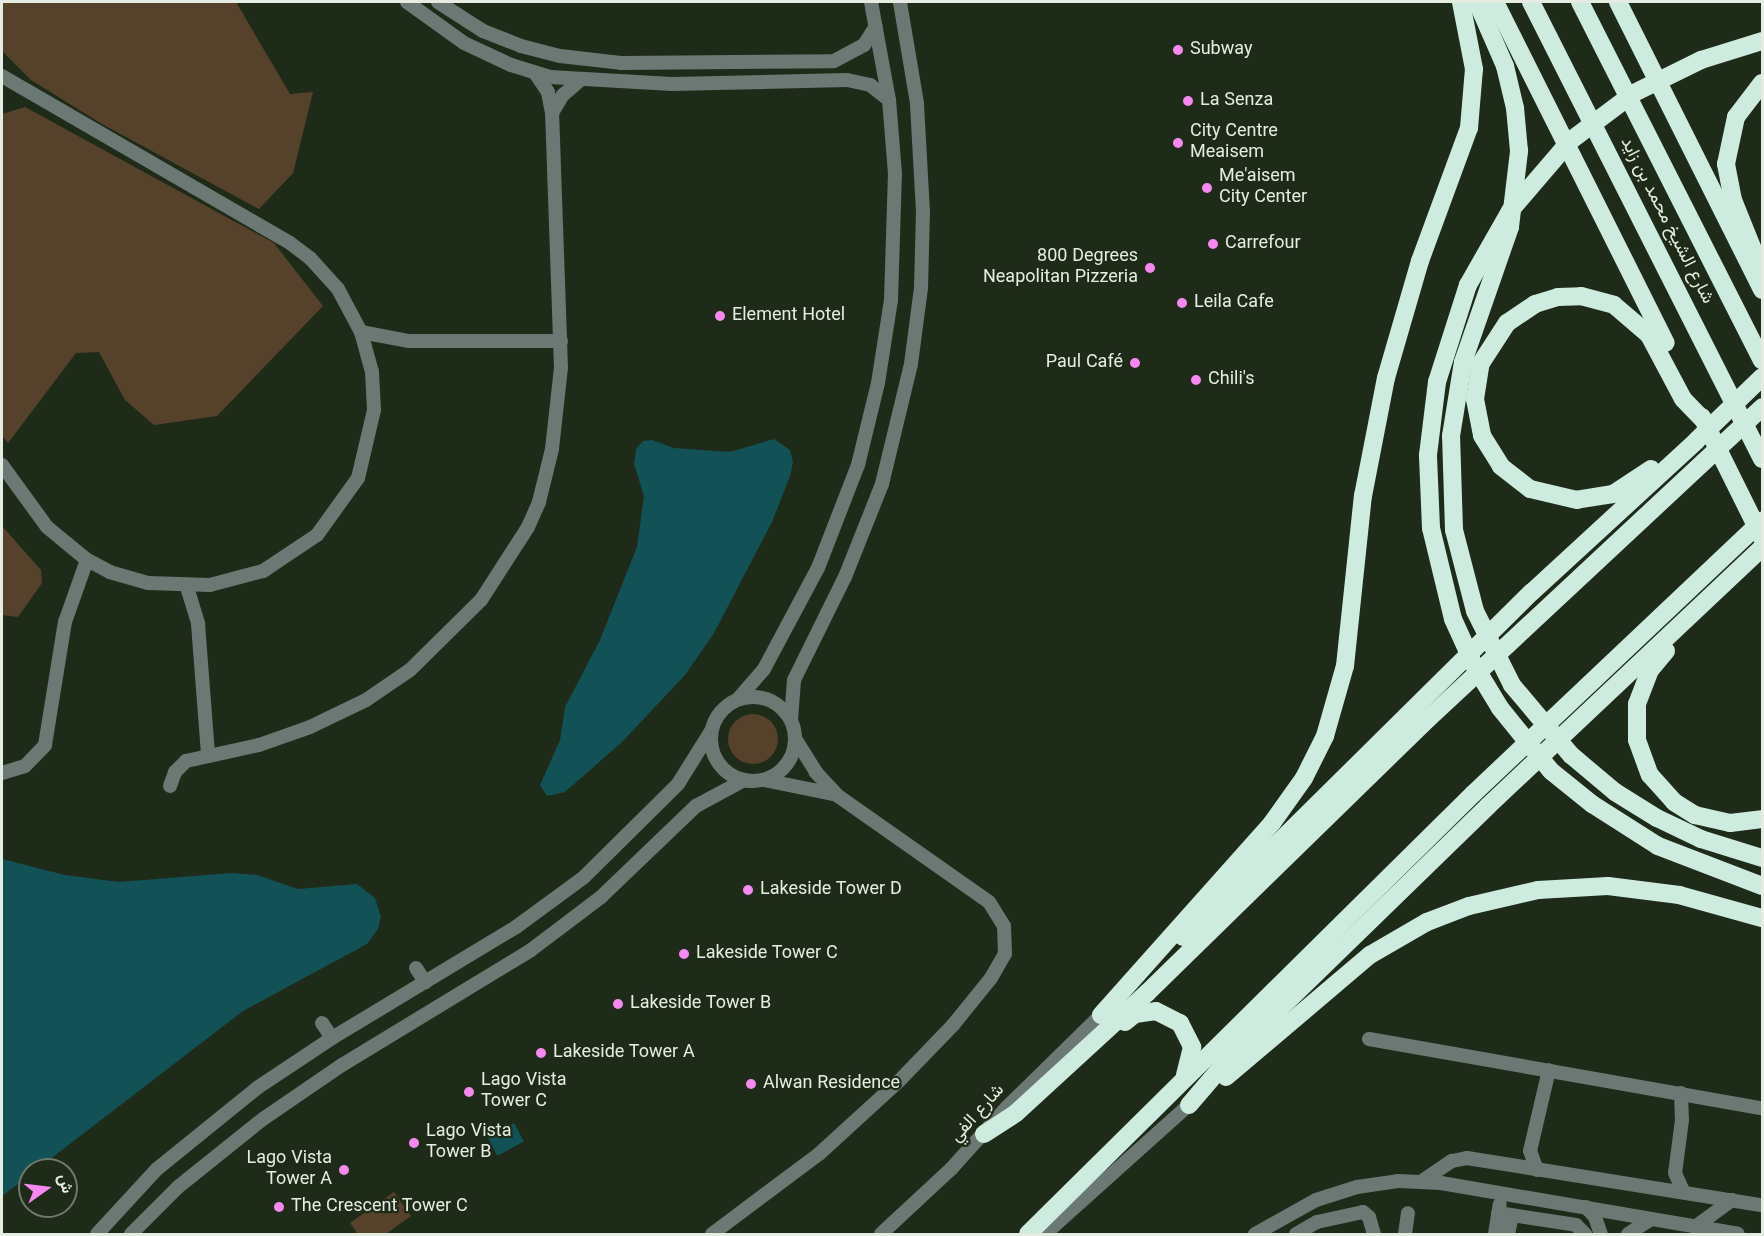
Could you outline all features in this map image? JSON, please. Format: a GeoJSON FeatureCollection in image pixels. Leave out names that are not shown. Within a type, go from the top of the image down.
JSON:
{"type":"FeatureCollection","features":[{"type":"Feature","properties":{"kind":"highway"},"geometry":{"type":"LineString","coordinates":[[1101,1015],[1272,823],[1304,778],[1325,736],[1345,666],[1363,496],[1386,378],[1420,261],[1469,128],[1474,69],[1461,2]]}},
{"type":"Feature","properties":{"kind":"highway"},"geometry":{"type":"LineString","coordinates":[[1477,2],[1505,66],[1515,108],[1519,151],[1510,227],[1463,362],[1451,436],[1454,530],[1475,611],[1512,686],[1571,755],[1616,792],[1657,819],[1701,839],[1762,858]]}},
{"type":"Feature","properties":{"kind":"highway"},"geometry":{"type":"LineString","coordinates":[[1495,2],[1762,538]]}},
{"type":"Feature","properties":{"kind":"highway","name":"شارع الشيخ محمد بن زايد"},"geometry":{"type":"LineString","coordinates":[[1531,2],[1762,459]]}},
{"type":"Feature","properties":{"kind":"highway","name":"شارع الشيخ محمد بن زايد"},"geometry":{"type":"LineString","coordinates":[[1580,2],[1762,361]]}},
{"type":"Feature","properties":{"kind":"highway"},"geometry":{"type":"LineString","coordinates":[[1618,2],[1762,290]]}},
{"type":"Feature","properties":{"kind":"highway"},"geometry":{"type":"LineString","coordinates":[[1762,41],[1701,60],[1617,104],[1554,157],[1510,211],[1468,285],[1437,382],[1428,455],[1431,528],[1453,619],[1474,665],[1500,708],[1551,771],[1592,804],[1658,846],[1706,867],[1762,886]]}},
{"type":"Feature","properties":{"kind":"highway"},"geometry":{"type":"LineString","coordinates":[[1762,83],[1736,117],[1726,164],[1733,200],[1762,274]]}},
{"type":"Feature","properties":{"kind":"highway"},"geometry":{"type":"LineString","coordinates":[[1696,441],[1671,452],[1644,475],[1613,494],[1577,500],[1530,489],[1502,466],[1482,435],[1475,399],[1482,363],[1507,323],[1535,304],[1558,297],[1581,296],[1614,305],[1649,335],[1683,399],[1703,420]]}},
{"type":"Feature","properties":{"kind":"highway"},"geometry":{"type":"LineString","coordinates":[[984,1134],[1008,1119],[1089,1046],[1423,714],[1532,592],[1762,378]]}},
{"type":"Feature","properties":{"kind":"highway"},"geometry":{"type":"LineString","coordinates":[[1101,1015],[1423,714],[1762,407]]}},
{"type":"Feature","properties":{"kind":"highway"},"geometry":{"type":"LineString","coordinates":[[1028,1234],[1473,794],[1762,521]]}},
{"type":"Feature","properties":{"kind":"highway"},"geometry":{"type":"LineString","coordinates":[[1189,1105],[1231,1056],[1488,806],[1762,548]]}},
{"type":"Feature","properties":{"kind":"highway"},"geometry":{"type":"LineString","coordinates":[[1717,591],[1707,615],[1662,655],[1645,681],[1636,716],[1637,741],[1653,780],[1684,809],[1718,822],[1762,819]]}},
{"type":"Feature","properties":{"kind":"highway"},"geometry":{"type":"LineString","coordinates":[[1189,1105],[1370,955],[1427,922],[1469,906],[1538,890],[1608,886],[1679,895],[1762,918]]}},
{"type":"Feature","properties":{"kind":"highway"},"geometry":{"type":"LineString","coordinates":[[1089,1046],[1135,1014],[1162,1012],[1180,1023],[1191,1040],[1191,1061],[1182,1080]]}},
{"type":"Feature","properties":{"kind":"street"},"geometry":{"type":"LineString","coordinates":[[407,2],[464,43],[536,74],[579,81],[703,84],[847,80],[870,85],[889,100]]}},
{"type":"Feature","properties":{"kind":"street"},"geometry":{"type":"LineString","coordinates":[[438,2],[483,31],[521,46],[560,56],[621,63],[834,61],[864,45],[876,26]]}},
{"type":"Feature","properties":{"kind":"street"},"geometry":{"type":"LineString","coordinates":[[97,1234],[135,1189],[186,1144],[257,1088],[332,1038],[539,912],[584,877],[678,784],[711,731],[720,711],[738,699],[767,663],[818,568],[844,505],[869,424],[886,342],[895,258],[895,174],[889,100],[871,2]]}},
{"type":"Feature","properties":{"kind":"street"},"geometry":{"type":"LineString","coordinates":[[712,1234],[782,1184],[871,1108],[940,1039],[991,978],[1009,962],[1014,950],[1014,926],[1000,905],[978,894],[838,796],[816,772],[795,739],[791,720],[794,680],[845,577],[882,484],[911,364],[921,288],[923,212],[917,103],[900,2]]}},
{"type":"Feature","properties":{"kind":"street"},"geometry":{"type":"LineString","coordinates":[[170,786],[180,766],[208,754],[275,740],[357,705],[435,648],[481,600],[515,551],[539,502],[557,422],[561,341],[552,113],[548,92],[536,74]]}},
{"type":"Feature","properties":{"kind":"street"},"geometry":{"type":"LineString","coordinates":[[2,75],[290,243],[338,289],[361,332],[368,353],[374,390],[372,433],[358,478],[346,498],[317,535],[279,562],[246,577],[210,585],[187,587],[129,579],[87,560],[47,527],[2,465]]}},
{"type":"Feature","properties":{"kind":"street"},"geometry":{"type":"LineString","coordinates":[[552,113],[563,95],[579,81]]}},
{"type":"Feature","properties":{"kind":"street"},"geometry":{"type":"LineString","coordinates":[[361,332],[409,341],[561,341]]}},
{"type":"Feature","properties":{"kind":"street"},"geometry":{"type":"LineString","coordinates":[[368,353],[409,341]]}},
{"type":"Feature","properties":{"kind":"street"},"geometry":{"type":"LineString","coordinates":[[2,773],[25,766],[45,745],[65,622],[87,560]]}},
{"type":"Feature","properties":{"kind":"street"},"geometry":{"type":"LineString","coordinates":[[198,624],[210,585]]}},
{"type":"Feature","properties":{"kind":"street"},"geometry":{"type":"LineString","coordinates":[[187,587],[198,624],[208,754]]}},
{"type":"Feature","properties":{"kind":"street"},"geometry":{"type":"LineString","coordinates":[[738,699],[763,697],[784,710],[791,720]]}},
{"type":"Feature","properties":{"kind":"street"},"geometry":{"type":"LineString","coordinates":[[711,731],[711,744],[722,767],[744,780]]}},
{"type":"Feature","properties":{"kind":"street"},"geometry":{"type":"LineString","coordinates":[[764,780],[789,760],[795,739]]}},
{"type":"Feature","properties":{"kind":"street"},"geometry":{"type":"LineString","coordinates":[[131,1234],[178,1187],[229,1144],[342,1065],[555,934],[639,864],[696,806],[744,780],[764,780],[838,796]]}},
{"type":"Feature","properties":{"kind":"street"},"geometry":{"type":"LineString","coordinates":[[416,968],[425,982]]}},
{"type":"Feature","properties":{"kind":"street"},"geometry":{"type":"LineString","coordinates":[[462,993],[471,1005]]}},
{"type":"Feature","properties":{"kind":"street","name":"شارع الفي"},"geometry":{"type":"LineString","coordinates":[[881,1234],[1101,1015]]}},
{"type":"Feature","properties":{"kind":"street"},"geometry":{"type":"LineString","coordinates":[[322,1023],[332,1038]]}},
{"type":"Feature","properties":{"kind":"street"},"geometry":{"type":"LineString","coordinates":[[1369,1040],[1762,1108]]}},
{"type":"Feature","properties":{"kind":"street"},"geometry":{"type":"LineString","coordinates":[[342,1065],[351,1077]]}},
{"type":"Feature","properties":{"kind":"street"},"geometry":{"type":"LineString","coordinates":[[1537,1170],[1530,1151],[1544,1069]]}},
{"type":"Feature","properties":{"kind":"street"},"geometry":{"type":"LineString","coordinates":[[1683,1191],[1675,1173],[1686,1094]]}},
{"type":"Feature","properties":{"kind":"street"},"geometry":{"type":"LineString","coordinates":[[1045,1234],[1189,1105]]}},
{"type":"Feature","properties":{"kind":"street"},"geometry":{"type":"LineString","coordinates":[[1512,1166],[1530,1151]]}},
{"type":"Feature","properties":{"kind":"street"},"geometry":{"type":"LineString","coordinates":[[1422,1181],[1462,1158],[1661,1187],[1762,1205]]}},
{"type":"Feature","properties":{"kind":"street"},"geometry":{"type":"LineString","coordinates":[[1661,1187],[1675,1173]]}},
{"type":"Feature","properties":{"kind":"street"},"geometry":{"type":"LineString","coordinates":[[1255,1234],[1295,1209],[1357,1186],[1422,1181],[1738,1234]]}},
{"type":"Feature","properties":{"kind":"street"},"geometry":{"type":"LineString","coordinates":[[1495,1234],[1502,1193]]}},
{"type":"Feature","properties":{"kind":"street"},"geometry":{"type":"LineString","coordinates":[[1695,1227],[1732,1200]]}},
{"type":"Feature","properties":{"kind":"street"},"geometry":{"type":"LineString","coordinates":[[1586,1207],[1595,1217],[1601,1234]]}},
{"type":"Feature","properties":{"kind":"street"},"geometry":{"type":"LineString","coordinates":[[1295,1209],[1300,1231],[1363,1212],[1369,1217],[1374,1234]]}},
{"type":"Feature","properties":{"kind":"street"},"geometry":{"type":"LineString","coordinates":[[1406,1234],[1408,1213]]}},
{"type":"Feature","properties":{"kind":"street"},"geometry":{"type":"LineString","coordinates":[[1608,1234],[1617,1213]]}},
{"type":"Feature","properties":{"kind":"street"},"geometry":{"type":"LineString","coordinates":[[1617,1213],[1619,1234]]}},
{"type":"Feature","properties":{"kind":"street"},"geometry":{"type":"LineString","coordinates":[[1500,1215],[1585,1234]]}},
{"type":"Feature","properties":{"kind":"street"},"geometry":{"type":"LineString","coordinates":[[1488,1234],[1500,1215]]}},
{"type":"Feature","properties":{"kind":"street"},"geometry":{"type":"LineString","coordinates":[[1500,1215],[1508,1234]]}},
{"type":"Feature","properties":{"kind":"street"},"geometry":{"type":"LineString","coordinates":[[1628,1234],[1652,1219]]}},
{"type":"Feature","properties":{"kind":"shaded area"},"geometry":{"type":"Polygon","coordinates":[[[2,2],[236,2],[290,94],[313,92],[293,173],[259,209],[102,124],[31,80],[2,51],[2,2]]]}},
{"type":"Feature","properties":{"kind":"shaded area"},"geometry":{"type":"Polygon","coordinates":[[[25,107],[274,243],[323,306],[217,416],[154,425],[125,400],[99,352],[76,353],[8,443],[2,436],[2,114],[25,107]]]}},
{"type":"Feature","properties":{"kind":"shaded area"},"geometry":{"type":"Polygon","coordinates":[[[2,526],[41,570],[42,583],[18,617],[2,615],[2,526]]]}},
{"type":"Feature","properties":{"kind":"shaded area"},"geometry":{"type":"Polygon","coordinates":[[[753,714],[767,718],[774,725],[778,739],[774,753],[767,760],[753,764],[739,760],[732,753],[728,739],[732,725],[739,718],[753,714]]]}},
{"type":"Feature","properties":{"kind":"shaded area"},"geometry":{"type":"Polygon","coordinates":[[[394,1192],[411,1216],[386,1234],[358,1234],[350,1223],[394,1192]]]}},
{"type":"Feature","properties":{"kind":"water"},"geometry":{"type":"Polygon","coordinates":[[[774,439],[790,450],[793,462],[790,476],[772,522],[714,633],[685,675],[622,742],[565,792],[547,796],[540,785],[560,740],[565,707],[600,640],[637,547],[644,496],[634,464],[636,449],[643,441],[652,440],[674,448],[730,452],[774,439]]]}},
{"type":"Feature","properties":{"kind":"water"},"geometry":{"type":"Polygon","coordinates":[[[2,859],[65,875],[119,882],[231,873],[257,875],[298,889],[357,884],[375,898],[381,917],[378,929],[367,944],[243,1011],[52,1158],[18,1158],[18,1184],[2,1196],[2,859]]]}},
{"type":"Feature","properties":{"kind":"water"},"geometry":{"type":"Polygon","coordinates":[[[514,1123],[524,1142],[497,1156],[488,1137],[514,1123]]]}},
{"type":"Feature","properties":{"kind":"place","name":"Subway"},"geometry":{"type":"Point","coordinates":[1178,50]}},
{"type":"Feature","properties":{"kind":"place","name":"La Senza"},"geometry":{"type":"Point","coordinates":[1188,101]}},
{"type":"Feature","properties":{"kind":"place","name":"City Centre Meaisem"},"geometry":{"type":"Point","coordinates":[1178,143]}},
{"type":"Feature","properties":{"kind":"place","name":"Me'aisem City Center"},"geometry":{"type":"Point","coordinates":[1207,188]}},
{"type":"Feature","properties":{"kind":"place","name":"Carrefour"},"geometry":{"type":"Point","coordinates":[1213,244]}},
{"type":"Feature","properties":{"kind":"place","name":"800 Degrees Neapolitan Pizzeria"},"geometry":{"type":"Point","coordinates":[1150,268]}},
{"type":"Feature","properties":{"kind":"place","name":"Leila Cafe"},"geometry":{"type":"Point","coordinates":[1182,303]}},
{"type":"Feature","properties":{"kind":"place","name":"Element Hotel"},"geometry":{"type":"Point","coordinates":[720,316]}},
{"type":"Feature","properties":{"kind":"place","name":"Paul Café"},"geometry":{"type":"Point","coordinates":[1135,363]}},
{"type":"Feature","properties":{"kind":"place","name":"Chili's"},"geometry":{"type":"Point","coordinates":[1196,380]}},
{"type":"Feature","properties":{"kind":"place","name":"Lakeside Tower D"},"geometry":{"type":"Point","coordinates":[748,890]}},
{"type":"Feature","properties":{"kind":"place","name":"Lakeside Tower C"},"geometry":{"type":"Point","coordinates":[684,954]}},
{"type":"Feature","properties":{"kind":"place","name":"Lakeside Tower B"},"geometry":{"type":"Point","coordinates":[618,1004]}},
{"type":"Feature","properties":{"kind":"place","name":"Lakeside Tower A"},"geometry":{"type":"Point","coordinates":[541,1053]}},
{"type":"Feature","properties":{"kind":"place","name":"Alwan Residence"},"geometry":{"type":"Point","coordinates":[751,1084]}},
{"type":"Feature","properties":{"kind":"place","name":"Lago Vista Tower C"},"geometry":{"type":"Point","coordinates":[469,1092]}},
{"type":"Feature","properties":{"kind":"place","name":"Lago Vista Tower B"},"geometry":{"type":"Point","coordinates":[414,1143]}},
{"type":"Feature","properties":{"kind":"place","name":"Lago Vista Tower A"},"geometry":{"type":"Point","coordinates":[344,1170]}},
{"type":"Feature","properties":{"kind":"place","name":"The Crescent Tower C"},"geometry":{"type":"Point","coordinates":[279,1207]}}]}
